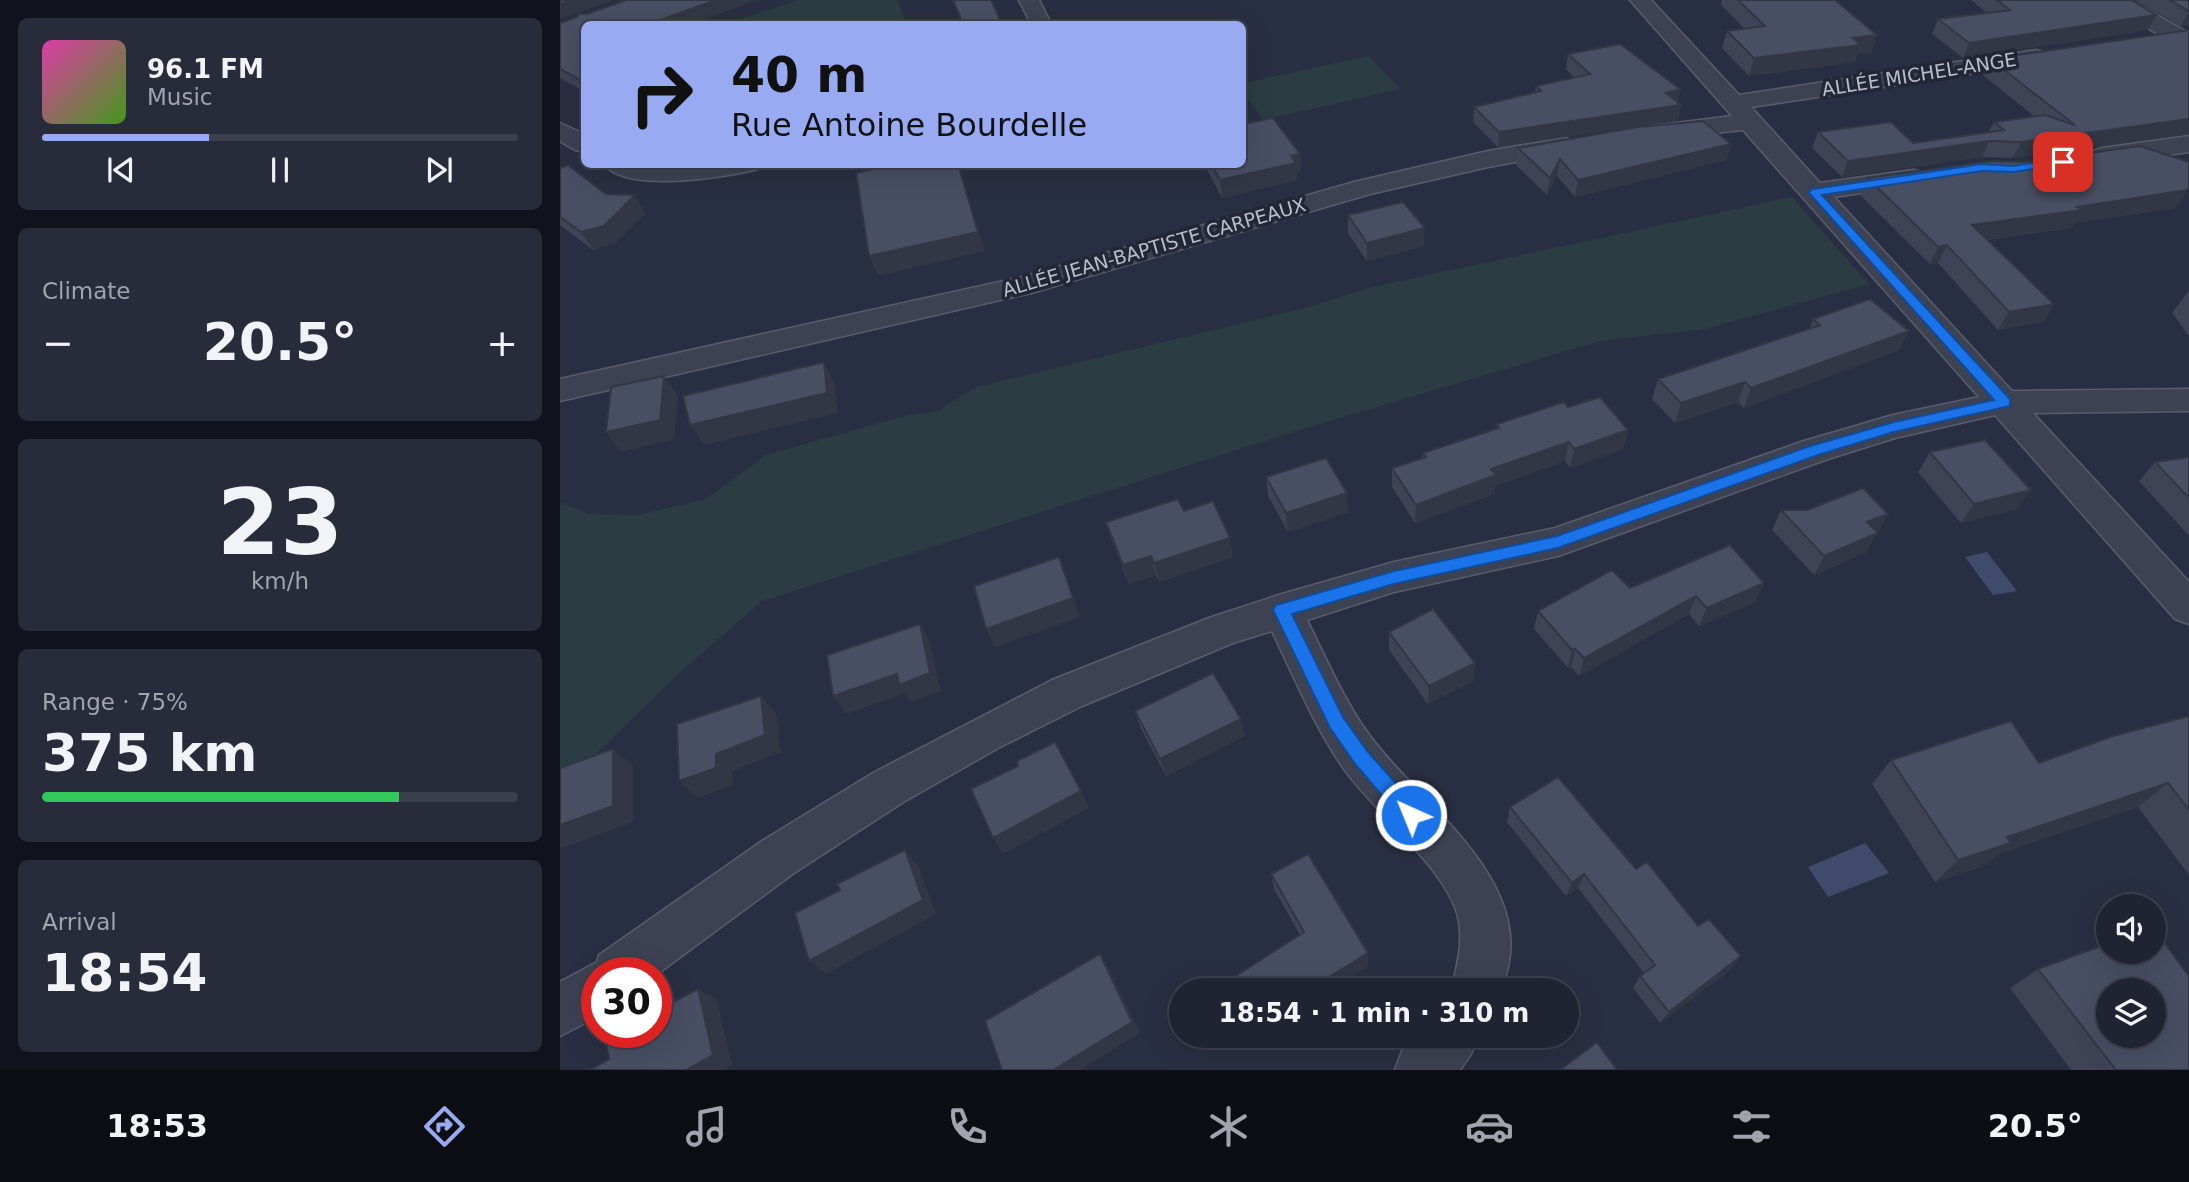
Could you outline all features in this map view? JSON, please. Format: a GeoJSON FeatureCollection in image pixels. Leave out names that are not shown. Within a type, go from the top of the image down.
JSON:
{"type":"FeatureCollection","features":[{"type":"Feature","properties":{"kind":"street"},"geometry":{"type":"LineString","coordinates":[[1029,0],[1040,21]]}},
{"type":"Feature","properties":{"kind":"street"},"geometry":{"type":"LineString","coordinates":[[1640,0],[2189,608]]}},
{"type":"Feature","properties":{"kind":"street"},"geometry":{"type":"LineString","coordinates":[[2115,0],[2183,35]]}},
{"type":"Feature","properties":{"kind":"street"},"geometry":{"type":"LineString","coordinates":[[2136,42],[2183,35]]}},
{"type":"Feature","properties":{"kind":"street","name":"ALLÉE MICHEL-ANGE"},"geometry":{"type":"LineString","coordinates":[[1741,112],[2054,54]]}},
{"type":"Feature","properties":{"kind":"street"},"geometry":{"type":"LineString","coordinates":[[1634,134],[1741,112]]}},
{"type":"Feature","properties":{"kind":"street"},"geometry":{"type":"LineString","coordinates":[[560,130],[581,143]]}},
{"type":"Feature","properties":{"kind":"street","name":"ALLÉE JEAN-BAPTISTE CARPEAUX"},"geometry":{"type":"LineString","coordinates":[[560,390],[1031,284],[1409,176],[1594,141]]}},
{"type":"Feature","properties":{"kind":"street"},"geometry":{"type":"LineString","coordinates":[[2081,159],[2189,144]]}},
{"type":"Feature","properties":{"kind":"street"},"geometry":{"type":"LineString","coordinates":[[626,168],[636,172],[663,174],[731,168]]}},
{"type":"Feature","properties":{"kind":"street"},"geometry":{"type":"LineString","coordinates":[[1813,192],[1943,174]]}},
{"type":"Feature","properties":{"kind":"street"},"geometry":{"type":"LineString","coordinates":[[639,957],[778,857],[889,787],[985,734],[1068,693],[1223,630],[1394,577],[1558,542],[1815,450],[1894,427],[2005,402],[2189,400]]}},
{"type":"Feature","properties":{"kind":"street"},"geometry":{"type":"LineString","coordinates":[[1282,610],[1336,722],[1394,799],[1445,848],[1470,882],[1486,926],[1482,978]]}},
{"type":"Feature","properties":{"kind":"street"},"geometry":{"type":"LineString","coordinates":[[560,1011],[581,997]]}},
{"type":"Feature","properties":{"kind":"street"},"geometry":{"type":"LineString","coordinates":[[1421,1070],[1435,1061],[1444,1048]]}},
{"type":"Feature","properties":{"kind":"shaded area"},"geometry":{"type":"Polygon","coordinates":[[[798,0],[898,0],[905,21],[735,21],[798,0]]]}},
{"type":"Feature","properties":{"kind":"shaded area"},"geometry":{"type":"Polygon","coordinates":[[[1369,56],[1400,89],[1263,120],[1246,96],[1246,82],[1369,56]]]}},
{"type":"Feature","properties":{"kind":"shaded area"},"geometry":{"type":"Polygon","coordinates":[[[1792,197],[1869,284],[1705,329],[1600,341],[1296,431],[762,601],[676,676],[589,761],[560,769],[560,502],[588,514],[639,515],[706,499],[766,455],[904,416],[938,411],[976,387],[1305,308],[1372,287],[1792,197]]]}},
{"type":"Feature","properties":{"kind":"water"},"geometry":{"type":"Polygon","coordinates":[[[1987,552],[2017,591],[1993,595],[1965,557],[1987,552]]]}},
{"type":"Feature","properties":{"kind":"water"},"geometry":{"type":"Polygon","coordinates":[[[1865,843],[1889,873],[1828,897],[1808,867],[1865,843]]]}},
{"type":"Feature","properties":{"kind":"building"},"geometry":{"type":"Polygon","coordinates":[[[626,0],[716,0],[657,21],[581,21],[581,80],[560,69],[560,23],[579,14],[587,14],[626,0]]]}},
{"type":"Feature","properties":{"kind":"building"},"geometry":{"type":"Polygon","coordinates":[[[953,0],[991,0],[1001,21],[962,21],[953,0]]]}},
{"type":"Feature","properties":{"kind":"building"},"geometry":{"type":"Polygon","coordinates":[[[1738,0],[1835,0],[1877,35],[1853,38],[1861,45],[1754,58],[1727,31],[1765,26],[1738,0]]]}},
{"type":"Feature","properties":{"kind":"building"},"geometry":{"type":"Polygon","coordinates":[[[1997,0],[2131,0],[2156,15],[1969,43],[1938,19],[2010,10],[1997,0]]]}},
{"type":"Feature","properties":{"kind":"building"},"geometry":{"type":"Polygon","coordinates":[[[2169,0],[2189,0],[2189,11],[2169,0]]]}},
{"type":"Feature","properties":{"kind":"building"},"geometry":{"type":"Polygon","coordinates":[[[2189,30],[2189,119],[2021,142],[1989,141],[1848,161],[1818,132],[1891,122],[1913,143],[2004,130],[1994,122],[2045,115],[2075,125],[1990,59],[2189,30]]]}},
{"type":"Feature","properties":{"kind":"building"},"geometry":{"type":"Polygon","coordinates":[[[1620,44],[1680,89],[1666,93],[1681,105],[1499,132],[1474,107],[1541,91],[1536,86],[1590,74],[1568,54],[1620,44]]]}},
{"type":"Feature","properties":{"kind":"building"},"geometry":{"type":"Polygon","coordinates":[[[1273,118],[1300,154],[1291,156],[1296,163],[1220,180],[1213,168],[1246,168],[1246,123],[1273,118]]]}},
{"type":"Feature","properties":{"kind":"building"},"geometry":{"type":"Polygon","coordinates":[[[1703,121],[1731,144],[1578,180],[1560,159],[1550,178],[1518,148],[1638,127],[1703,121]]]}},
{"type":"Feature","properties":{"kind":"building"},"geometry":{"type":"Polygon","coordinates":[[[2140,146],[2189,162],[2187,190],[2077,207],[2082,210],[1972,225],[2054,304],[2009,312],[1947,245],[1938,247],[1868,178],[1991,161],[2022,162],[2140,146]]]}},
{"type":"Feature","properties":{"kind":"building"},"geometry":{"type":"Polygon","coordinates":[[[568,165],[606,194],[635,195],[604,226],[581,232],[560,217],[560,168],[568,165]]]}},
{"type":"Feature","properties":{"kind":"building"},"geometry":{"type":"Polygon","coordinates":[[[878,168],[959,168],[978,232],[869,256],[856,173],[878,168]]]}},
{"type":"Feature","properties":{"kind":"building"},"geometry":{"type":"Polygon","coordinates":[[[1403,202],[1425,228],[1367,243],[1348,215],[1403,202]]]}},
{"type":"Feature","properties":{"kind":"building"},"geometry":{"type":"Polygon","coordinates":[[[1870,299],[1909,331],[1751,388],[1745,382],[1681,403],[1658,379],[1820,325],[1813,319],[1870,299]]]}},
{"type":"Feature","properties":{"kind":"building"},"geometry":{"type":"Polygon","coordinates":[[[824,362],[827,393],[690,425],[683,396],[824,362]]]}},
{"type":"Feature","properties":{"kind":"building"},"geometry":{"type":"Polygon","coordinates":[[[664,376],[660,420],[606,432],[611,387],[664,376]]]}},
{"type":"Feature","properties":{"kind":"building"},"geometry":{"type":"Polygon","coordinates":[[[1600,397],[1628,430],[1574,449],[1569,442],[1491,469],[1496,475],[1416,505],[1392,468],[1426,457],[1423,453],[1499,428],[1497,424],[1564,402],[1568,407],[1600,397]]]}},
{"type":"Feature","properties":{"kind":"building"},"geometry":{"type":"Polygon","coordinates":[[[1985,440],[2031,490],[1974,504],[1930,452],[1985,440]]]}},
{"type":"Feature","properties":{"kind":"building"},"geometry":{"type":"Polygon","coordinates":[[[2189,457],[2189,498],[2155,462],[2189,457]]]}},
{"type":"Feature","properties":{"kind":"building"},"geometry":{"type":"Polygon","coordinates":[[[1326,458],[1347,493],[1286,513],[1266,477],[1326,458]]]}},
{"type":"Feature","properties":{"kind":"building"},"geometry":{"type":"Polygon","coordinates":[[[1863,488],[1888,514],[1867,522],[1878,533],[1824,556],[1781,510],[1807,510],[1863,488]]]}},
{"type":"Feature","properties":{"kind":"building"},"geometry":{"type":"Polygon","coordinates":[[[1178,499],[1184,511],[1213,501],[1230,538],[1154,563],[1151,556],[1123,565],[1106,522],[1178,499]]]}},
{"type":"Feature","properties":{"kind":"building"},"geometry":{"type":"Polygon","coordinates":[[[1730,545],[1764,583],[1707,608],[1696,596],[1584,658],[1575,649],[1572,650],[1538,611],[1612,570],[1630,588],[1730,545]]]}},
{"type":"Feature","properties":{"kind":"building"},"geometry":{"type":"Polygon","coordinates":[[[1059,557],[1073,598],[986,629],[974,586],[1059,557]]]}},
{"type":"Feature","properties":{"kind":"building"},"geometry":{"type":"Polygon","coordinates":[[[1433,609],[1475,663],[1429,686],[1389,632],[1433,609]]]}},
{"type":"Feature","properties":{"kind":"building"},"geometry":{"type":"Polygon","coordinates":[[[920,624],[930,673],[899,685],[897,674],[833,696],[827,655],[920,624]]]}},
{"type":"Feature","properties":{"kind":"building"},"geometry":{"type":"Polygon","coordinates":[[[1213,673],[1241,719],[1160,759],[1135,711],[1213,673]]]}},
{"type":"Feature","properties":{"kind":"building"},"geometry":{"type":"Polygon","coordinates":[[[761,696],[765,735],[716,754],[716,768],[679,781],[677,724],[761,696]]]}},
{"type":"Feature","properties":{"kind":"building"},"geometry":{"type":"Polygon","coordinates":[[[2189,716],[2189,810],[2168,783],[2007,837],[2011,843],[1958,860],[1891,760],[2011,721],[2039,763],[2113,736],[2189,716]]]}},
{"type":"Feature","properties":{"kind":"building"},"geometry":{"type":"Polygon","coordinates":[[[1055,742],[1081,791],[993,838],[971,789],[1018,766],[1017,761],[1055,742]]]}},
{"type":"Feature","properties":{"kind":"building"},"geometry":{"type":"Polygon","coordinates":[[[613,749],[613,806],[560,825],[560,768],[613,749]]]}},
{"type":"Feature","properties":{"kind":"building"},"geometry":{"type":"Polygon","coordinates":[[[1558,777],[1636,869],[1647,862],[1698,926],[1709,919],[1741,956],[1669,1012],[1640,976],[1655,965],[1584,874],[1572,883],[1510,807],[1558,777]]]}},
{"type":"Feature","properties":{"kind":"building"},"geometry":{"type":"Polygon","coordinates":[[[905,850],[923,900],[809,961],[795,913],[840,890],[837,884],[905,850]]]}},
{"type":"Feature","properties":{"kind":"building"},"geometry":{"type":"Polygon","coordinates":[[[1308,854],[1368,953],[1327,978],[1235,978],[1304,932],[1271,874],[1308,854]]]}},
{"type":"Feature","properties":{"kind":"building"},"geometry":{"type":"Polygon","coordinates":[[[2166,945],[2189,976],[2189,1070],[2116,1070],[2099,1048],[2166,1048],[2166,978],[2096,978],[2096,1044],[2038,969],[2096,948],[2096,964],[2166,964],[2166,945]]]}},
{"type":"Feature","properties":{"kind":"building"},"geometry":{"type":"Polygon","coordinates":[[[1100,954],[1132,1022],[1053,1070],[1002,1070],[985,1021],[1100,954]]]}},
{"type":"Feature","properties":{"kind":"building"},"geometry":{"type":"Polygon","coordinates":[[[698,989],[713,1055],[686,1070],[590,1070],[609,1059],[607,1048],[672,1048],[672,1003],[698,989]]]}},
{"type":"Feature","properties":{"kind":"building"},"geometry":{"type":"Polygon","coordinates":[[[1597,1042],[1617,1070],[1560,1070],[1597,1042]]]}},
{"type":"Feature","properties":{"kind":"route"},"geometry":{"type":"LineString","coordinates":[[1411,815],[1394,799],[1336,722],[1282,610],[1394,577],[1558,542],[1815,450],[1894,427],[2005,402],[1813,192],[1982,168],[2013,169],[2063,162]]}}]}
